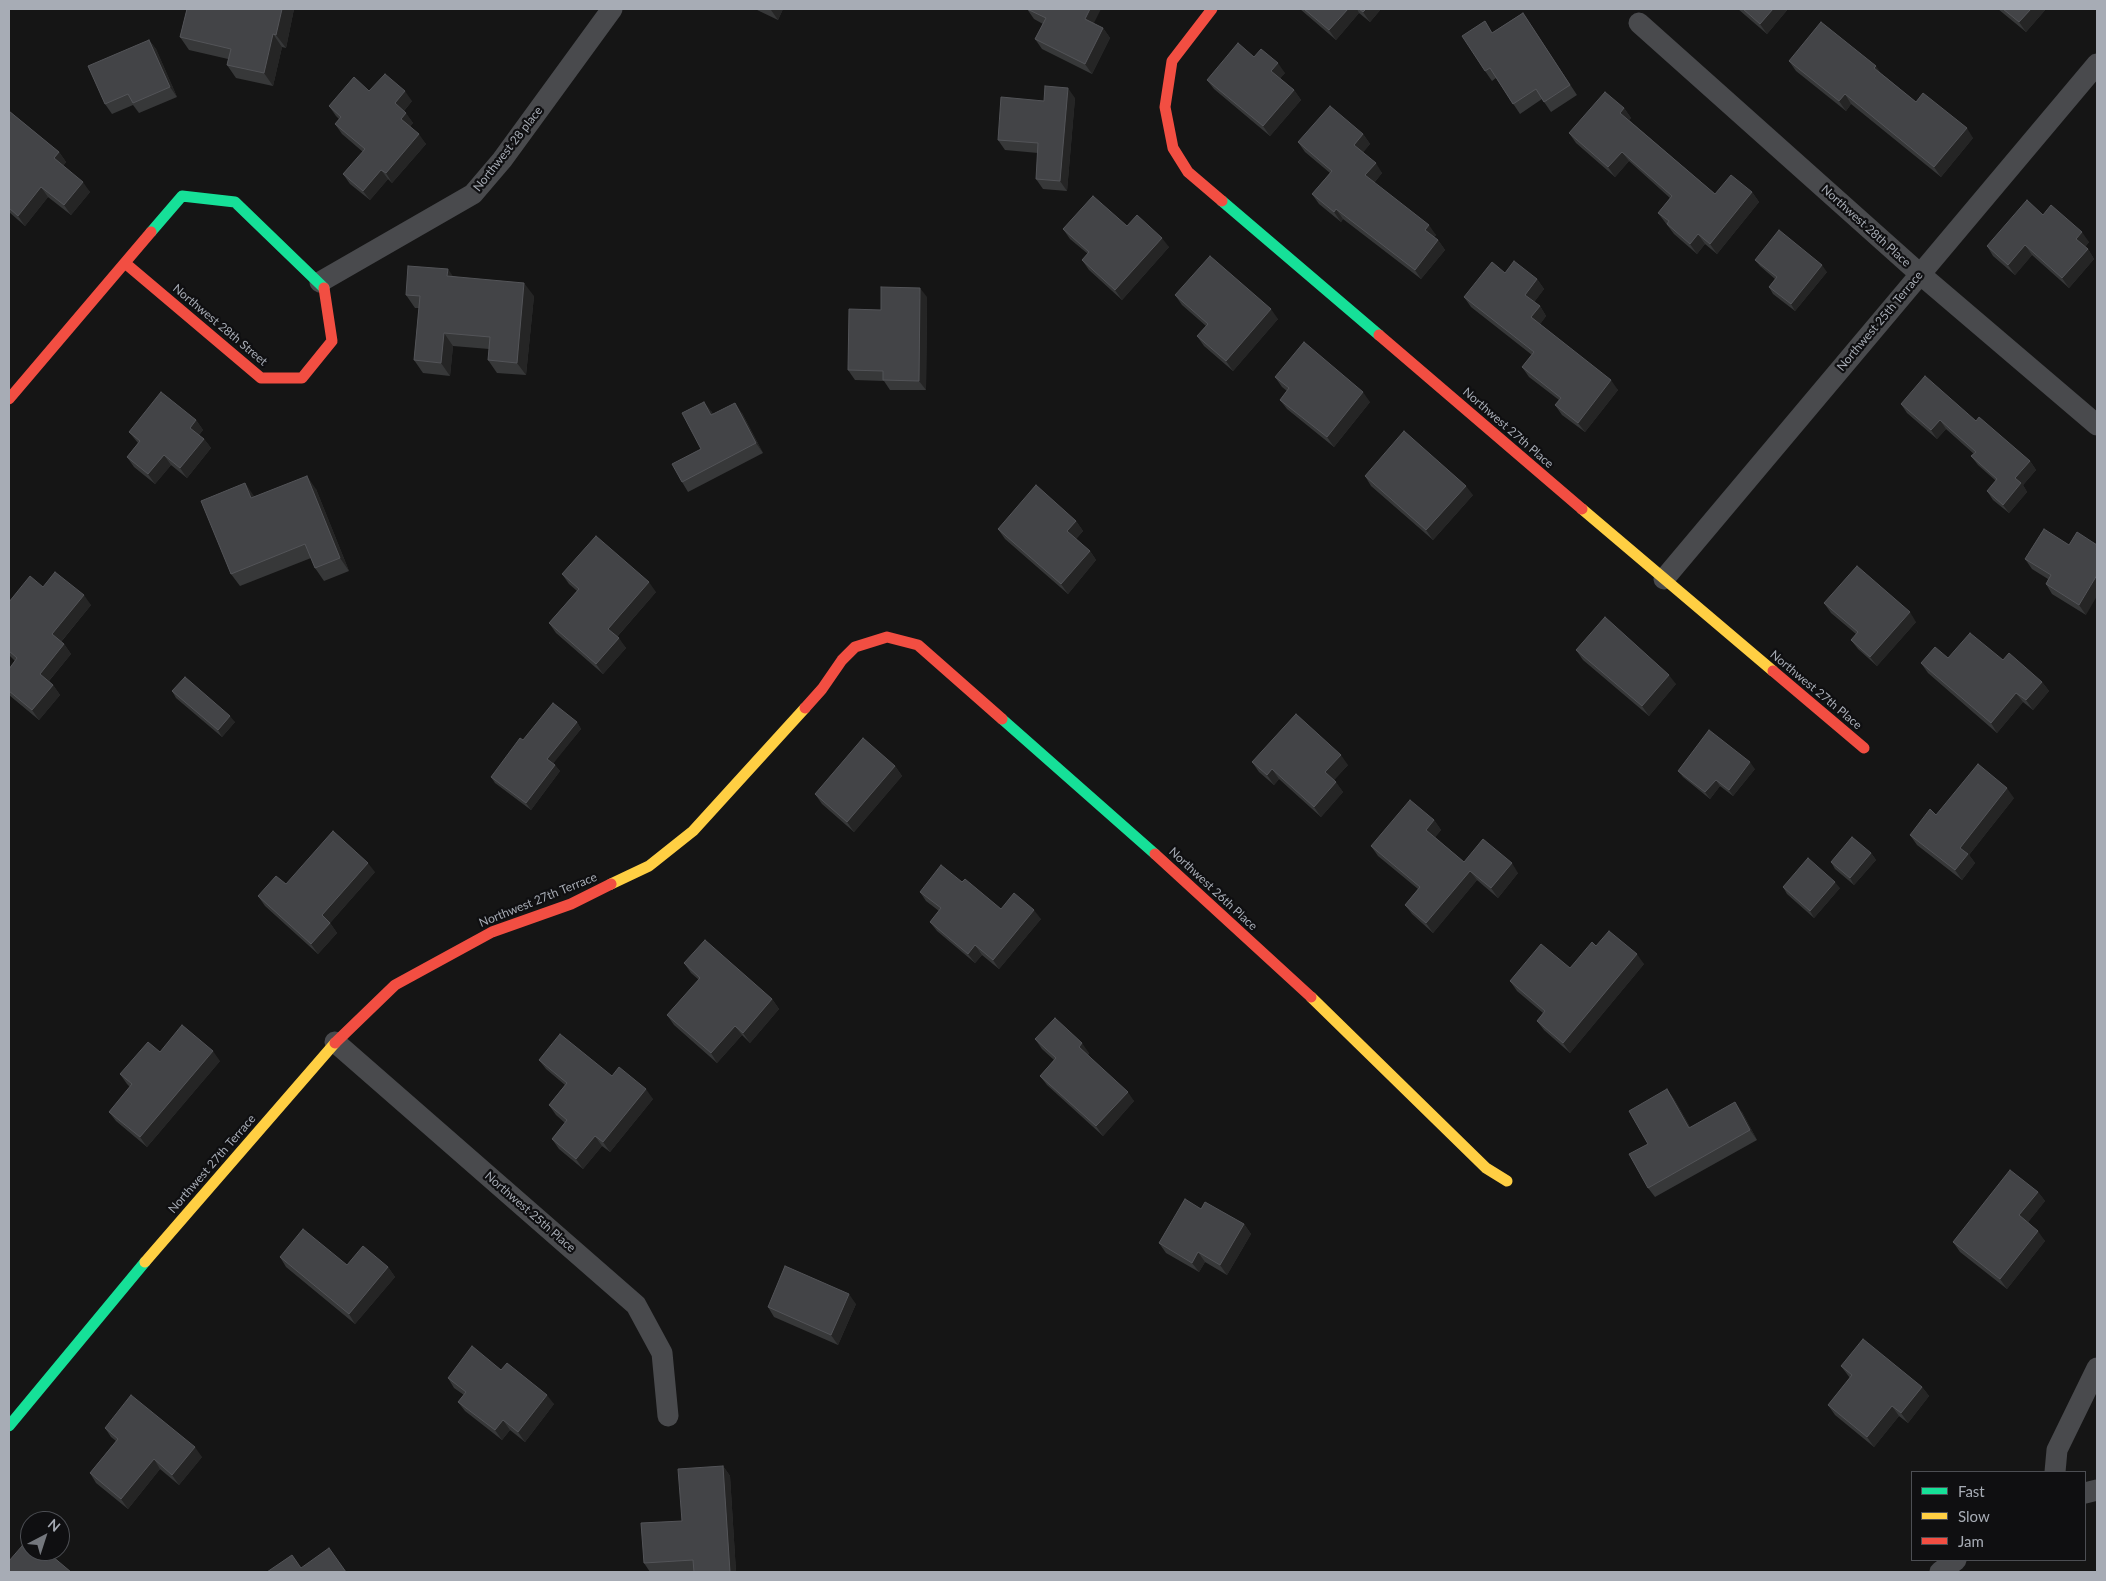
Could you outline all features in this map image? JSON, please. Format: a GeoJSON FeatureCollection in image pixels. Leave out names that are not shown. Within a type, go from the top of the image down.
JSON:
{"type":"FeatureCollection","features":[{"type":"Feature","properties":{"kind":"street","name":"Northwest 28 place"},"geometry":{"type":"LineString","coordinates":[[320,282],[473,194],[502,160],[612,9]]}},
{"type":"Feature","properties":{"kind":"street","name":"Northwest 27th Place"},"geometry":{"type":"LineString","coordinates":[[1212,9],[1172,61],[1164,107],[1173,148],[1188,172],[1864,748]]}},
{"type":"Feature","properties":{"kind":"street","name":"Northwest 28th Place"},"geometry":{"type":"LineString","coordinates":[[1639,23],[1920,274],[2097,425]]}},
{"type":"Feature","properties":{"kind":"street","name":"Northwest 25th Terrace"},"geometry":{"type":"LineString","coordinates":[[1664,579],[2097,64]]}},
{"type":"Feature","properties":{"kind":"street"},"geometry":{"type":"LineString","coordinates":[[9,399],[182,196],[235,202],[320,282]]}},
{"type":"Feature","properties":{"kind":"street","name":"Northwest 28th Street"},"geometry":{"type":"LineString","coordinates":[[125,263],[261,378],[302,378],[332,341],[324,286],[320,282]]}},
{"type":"Feature","properties":{"kind":"street","name":"Northwest 27th Terrace"},"geometry":{"type":"LineString","coordinates":[[9,1426],[116,1296],[334,1042],[395,985],[492,932],[570,904],[649,866],[692,831],[748,772],[822,689],[842,660],[855,648],[887,637]]}},
{"type":"Feature","properties":{"kind":"street","name":"Northwest 26th Place"},"geometry":{"type":"LineString","coordinates":[[887,637],[918,645],[1085,792],[1320,1006],[1486,1168],[1507,1181]]}},
{"type":"Feature","properties":{"kind":"street","name":"Northwest 25th Place"},"geometry":{"type":"LineString","coordinates":[[334,1042],[636,1305],[662,1353],[668,1416]]}},
{"type":"Feature","properties":{"kind":"street"},"geometry":{"type":"LineString","coordinates":[[2055,1471],[2057,1450],[2097,1368]]}},
{"type":"Feature","properties":{"kind":"street"},"geometry":{"type":"LineString","coordinates":[[1940,1572],[1955,1561]]}},
{"type":"Feature","properties":{"kind":"building"},"geometry":{"type":"Polygon","coordinates":[[[187,9],[282,9],[276,35],[273,34],[264,73],[227,65],[231,49],[180,37],[187,9]]]}},
{"type":"Feature","properties":{"kind":"building"},"geometry":{"type":"Polygon","coordinates":[[[1027,9],[1090,9],[1085,19],[1103,28],[1085,64],[1035,39],[1046,18],[1027,9]]]}},
{"type":"Feature","properties":{"kind":"building"},"geometry":{"type":"Polygon","coordinates":[[[1304,9],[1348,9],[1329,30],[1304,9]]]}},
{"type":"Feature","properties":{"kind":"building"},"geometry":{"type":"Polygon","coordinates":[[[1743,9],[1773,9],[1760,24],[1743,9]]]}},
{"type":"Feature","properties":{"kind":"building"},"geometry":{"type":"Polygon","coordinates":[[[2003,9],[2031,9],[2019,22],[2003,9]]]}},
{"type":"Feature","properties":{"kind":"building"},"geometry":{"type":"Polygon","coordinates":[[[1523,13],[1570,85],[1544,102],[1536,89],[1513,104],[1490,68],[1485,71],[1462,36],[1485,21],[1492,33],[1523,13]]]}},
{"type":"Feature","properties":{"kind":"building"},"geometry":{"type":"Polygon","coordinates":[[[1821,22],[1876,66],[1874,68],[1916,102],[1923,93],[1967,128],[1934,167],[1845,94],[1839,101],[1789,61],[1821,22]]]}},
{"type":"Feature","properties":{"kind":"building"},"geometry":{"type":"Polygon","coordinates":[[[149,40],[170,87],[133,103],[128,94],[105,104],[88,66],[149,40]]]}},
{"type":"Feature","properties":{"kind":"building"},"geometry":{"type":"Polygon","coordinates":[[[1238,43],[1254,57],[1261,49],[1278,63],[1271,71],[1294,90],[1263,126],[1207,80],[1238,43]]]}},
{"type":"Feature","properties":{"kind":"building"},"geometry":{"type":"Polygon","coordinates":[[[385,74],[405,91],[395,103],[406,113],[401,119],[419,134],[386,173],[381,170],[363,191],[343,174],[365,149],[335,124],[341,117],[329,106],[354,77],[369,91],[385,74]]]}},
{"type":"Feature","properties":{"kind":"building"},"geometry":{"type":"Polygon","coordinates":[[[1045,86],[1068,88],[1060,181],[1036,179],[1038,143],[998,140],[1001,97],[1044,101],[1045,86]]]}},
{"type":"Feature","properties":{"kind":"building"},"geometry":{"type":"Polygon","coordinates":[[[1605,92],[1624,108],[1620,113],[1715,194],[1731,175],[1752,192],[1710,244],[1698,234],[1690,244],[1667,224],[1669,221],[1658,213],[1672,196],[1622,152],[1608,167],[1569,133],[1605,92]]]}},
{"type":"Feature","properties":{"kind":"building"},"geometry":{"type":"Polygon","coordinates":[[[1330,106],[1363,134],[1354,145],[1376,163],[1365,175],[1429,225],[1425,230],[1438,240],[1415,270],[1336,209],[1334,212],[1312,194],[1332,171],[1298,142],[1330,106]]]}},
{"type":"Feature","properties":{"kind":"building"},"geometry":{"type":"Polygon","coordinates":[[[9,111],[59,152],[54,158],[83,182],[64,205],[41,187],[18,216],[9,208],[9,111]]]}},
{"type":"Feature","properties":{"kind":"building"},"geometry":{"type":"Polygon","coordinates":[[[1093,196],[1127,226],[1137,215],[1162,238],[1115,290],[1082,260],[1089,252],[1063,229],[1093,196]]]}},
{"type":"Feature","properties":{"kind":"building"},"geometry":{"type":"Polygon","coordinates":[[[2027,200],[2043,215],[2051,205],[2082,232],[2076,239],[2088,249],[2062,278],[2025,245],[2008,265],[1987,246],[2027,200]]]}},
{"type":"Feature","properties":{"kind":"building"},"geometry":{"type":"Polygon","coordinates":[[[1779,230],[1822,265],[1791,304],[1769,287],[1777,277],[1755,260],[1779,230]]]}},
{"type":"Feature","properties":{"kind":"building"},"geometry":{"type":"Polygon","coordinates":[[[1210,256],[1271,309],[1226,361],[1197,336],[1208,324],[1175,295],[1210,256]]]}},
{"type":"Feature","properties":{"kind":"building"},"geometry":{"type":"Polygon","coordinates":[[[1514,261],[1537,279],[1525,295],[1540,306],[1531,317],[1611,380],[1578,423],[1555,405],[1561,398],[1522,367],[1534,352],[1464,297],[1492,262],[1505,273],[1514,261]]]}},
{"type":"Feature","properties":{"kind":"building"},"geometry":{"type":"Polygon","coordinates":[[[408,266],[448,269],[447,276],[524,283],[517,363],[488,360],[490,337],[444,333],[441,363],[414,360],[420,296],[406,295],[408,266]]]}},
{"type":"Feature","properties":{"kind":"building"},"geometry":{"type":"Polygon","coordinates":[[[881,287],[920,288],[919,381],[883,380],[883,371],[848,370],[849,309],[881,310],[881,287]]]}},
{"type":"Feature","properties":{"kind":"building"},"geometry":{"type":"Polygon","coordinates":[[[1304,342],[1363,392],[1327,437],[1280,400],[1289,388],[1275,377],[1304,342]]]}},
{"type":"Feature","properties":{"kind":"building"},"geometry":{"type":"Polygon","coordinates":[[[1925,376],[1976,421],[1979,417],[2030,461],[2015,478],[2021,483],[2003,505],[1987,491],[1997,479],[1971,456],[1976,452],[1940,420],[1931,430],[1901,404],[1925,376]]]}},
{"type":"Feature","properties":{"kind":"building"},"geometry":{"type":"Polygon","coordinates":[[[161,392],[196,420],[190,428],[204,439],[180,468],[164,455],[148,474],[127,457],[140,441],[129,432],[161,392]]]}},
{"type":"Feature","properties":{"kind":"building"},"geometry":{"type":"Polygon","coordinates":[[[704,402],[711,415],[735,403],[756,443],[682,482],[672,464],[701,449],[682,413],[704,402]]]}},
{"type":"Feature","properties":{"kind":"building"},"geometry":{"type":"Polygon","coordinates":[[[1404,431],[1466,486],[1426,530],[1365,476],[1404,431]]]}},
{"type":"Feature","properties":{"kind":"building"},"geometry":{"type":"Polygon","coordinates":[[[307,476],[340,558],[315,568],[305,544],[231,574],[201,501],[245,483],[251,498],[307,476]]]}},
{"type":"Feature","properties":{"kind":"building"},"geometry":{"type":"Polygon","coordinates":[[[1036,485],[1076,521],[1067,531],[1090,551],[1061,584],[998,529],[1036,485]]]}},
{"type":"Feature","properties":{"kind":"building"},"geometry":{"type":"Polygon","coordinates":[[[2044,529],[2069,545],[2077,532],[2097,545],[2097,575],[2079,605],[2046,584],[2051,575],[2025,559],[2044,529]]]}},
{"type":"Feature","properties":{"kind":"building"},"geometry":{"type":"Polygon","coordinates":[[[596,536],[649,582],[608,629],[619,638],[596,664],[549,623],[579,589],[562,574],[596,536]]]}},
{"type":"Feature","properties":{"kind":"building"},"geometry":{"type":"Polygon","coordinates":[[[1857,566],[1910,612],[1870,657],[1851,640],[1858,632],[1824,603],[1857,566]]]}},
{"type":"Feature","properties":{"kind":"building"},"geometry":{"type":"Polygon","coordinates":[[[55,572],[84,595],[52,634],[64,644],[40,674],[53,685],[32,710],[9,691],[9,669],[17,658],[9,651],[9,602],[30,576],[43,587],[55,572]]]}},
{"type":"Feature","properties":{"kind":"building"},"geometry":{"type":"Polygon","coordinates":[[[1605,617],[1669,675],[1642,706],[1576,650],[1605,617]]]}},
{"type":"Feature","properties":{"kind":"building"},"geometry":{"type":"Polygon","coordinates":[[[1970,633],[2003,660],[2009,653],[2042,682],[2026,700],[2016,693],[1991,723],[1921,663],[1935,647],[1948,658],[1970,633]]]}},
{"type":"Feature","properties":{"kind":"building"},"geometry":{"type":"Polygon","coordinates":[[[185,677],[230,716],[218,730],[172,691],[185,677]]]}},
{"type":"Feature","properties":{"kind":"building"},"geometry":{"type":"Polygon","coordinates":[[[553,703],[577,722],[547,759],[555,765],[526,803],[491,777],[520,738],[523,740],[553,703]]]}},
{"type":"Feature","properties":{"kind":"building"},"geometry":{"type":"Polygon","coordinates":[[[1296,714],[1341,755],[1325,772],[1336,782],[1314,807],[1272,769],[1267,775],[1252,762],[1296,714]]]}},
{"type":"Feature","properties":{"kind":"building"},"geometry":{"type":"Polygon","coordinates":[[[1709,730],[1750,762],[1729,790],[1716,780],[1705,792],[1678,771],[1709,730]]]}},
{"type":"Feature","properties":{"kind":"building"},"geometry":{"type":"Polygon","coordinates":[[[863,738],[895,766],[847,822],[815,794],[863,738]]]}},
{"type":"Feature","properties":{"kind":"building"},"geometry":{"type":"Polygon","coordinates":[[[1978,764],[2007,788],[1960,848],[1968,854],[1955,870],[1910,835],[1930,809],[1936,815],[1978,764]]]}},
{"type":"Feature","properties":{"kind":"building"},"geometry":{"type":"Polygon","coordinates":[[[1410,800],[1434,820],[1426,830],[1464,862],[1483,839],[1512,863],[1491,888],[1470,871],[1426,923],[1405,905],[1420,887],[1371,846],[1410,800]]]}},
{"type":"Feature","properties":{"kind":"building"},"geometry":{"type":"Polygon","coordinates":[[[333,831],[368,863],[322,915],[330,923],[311,944],[258,896],[276,876],[286,884],[333,831]]]}},
{"type":"Feature","properties":{"kind":"building"},"geometry":{"type":"Polygon","coordinates":[[[1852,837],[1871,853],[1850,878],[1831,862],[1852,837]]]}},
{"type":"Feature","properties":{"kind":"building"},"geometry":{"type":"Polygon","coordinates":[[[1808,858],[1835,882],[1810,911],[1783,887],[1808,858]]]}},
{"type":"Feature","properties":{"kind":"building"},"geometry":{"type":"Polygon","coordinates":[[[941,865],[962,882],[965,879],[1001,909],[1014,893],[1034,910],[993,960],[975,945],[968,954],[930,922],[941,908],[920,892],[941,865]]]}},
{"type":"Feature","properties":{"kind":"building"},"geometry":{"type":"Polygon","coordinates":[[[1609,931],[1637,954],[1563,1043],[1537,1021],[1545,1011],[1510,981],[1541,944],[1570,968],[1592,942],[1596,946],[1609,931]]]}},
{"type":"Feature","properties":{"kind":"building"},"geometry":{"type":"Polygon","coordinates":[[[705,940],[772,999],[743,1033],[735,1026],[711,1053],[667,1015],[700,978],[684,963],[705,940]]]}},
{"type":"Feature","properties":{"kind":"building"},"geometry":{"type":"Polygon","coordinates":[[[1055,1018],[1082,1043],[1079,1047],[1128,1092],[1096,1126],[1040,1076],[1056,1058],[1035,1039],[1055,1018]]]}},
{"type":"Feature","properties":{"kind":"building"},"geometry":{"type":"Polygon","coordinates":[[[182,1025],[213,1051],[140,1137],[109,1112],[132,1084],[120,1074],[148,1042],[160,1052],[182,1025]]]}},
{"type":"Feature","properties":{"kind":"building"},"geometry":{"type":"Polygon","coordinates":[[[560,1034],[612,1076],[619,1067],[646,1089],[603,1142],[595,1136],[576,1159],[552,1139],[567,1120],[549,1105],[567,1083],[539,1060],[560,1034]]]}},
{"type":"Feature","properties":{"kind":"building"},"geometry":{"type":"Polygon","coordinates":[[[1667,1089],[1689,1128],[1735,1102],[1750,1130],[1648,1188],[1629,1154],[1648,1144],[1629,1111],[1667,1089]]]}},
{"type":"Feature","properties":{"kind":"building"},"geometry":{"type":"Polygon","coordinates":[[[2010,1170],[2038,1192],[2019,1215],[2038,1231],[2000,1279],[1953,1242],[2010,1170]]]}},
{"type":"Feature","properties":{"kind":"building"},"geometry":{"type":"Polygon","coordinates":[[[1185,1199],[1201,1209],[1205,1202],[1244,1224],[1220,1265],[1198,1252],[1192,1263],[1159,1243],[1185,1199]]]}},
{"type":"Feature","properties":{"kind":"building"},"geometry":{"type":"Polygon","coordinates":[[[303,1229],[347,1265],[363,1246],[388,1267],[349,1314],[280,1257],[303,1229]]]}},
{"type":"Feature","properties":{"kind":"building"},"geometry":{"type":"Polygon","coordinates":[[[785,1266],[849,1294],[831,1335],[768,1307],[785,1266]]]}},
{"type":"Feature","properties":{"kind":"building"},"geometry":{"type":"Polygon","coordinates":[[[1863,1339],[1922,1387],[1901,1413],[1892,1406],[1867,1437],[1828,1405],[1852,1375],[1841,1366],[1863,1339]]]}},
{"type":"Feature","properties":{"kind":"building"},"geometry":{"type":"Polygon","coordinates":[[[472,1346],[501,1370],[507,1363],[547,1395],[518,1432],[503,1420],[495,1430],[458,1402],[466,1392],[448,1378],[472,1346]]]}},
{"type":"Feature","properties":{"kind":"building"},"geometry":{"type":"Polygon","coordinates":[[[131,1395],[195,1447],[172,1475],[154,1459],[121,1499],[90,1473],[118,1439],[105,1428],[131,1395]]]}},
{"type":"Feature","properties":{"kind":"building"},"geometry":{"type":"Polygon","coordinates":[[[723,1466],[730,1572],[694,1572],[693,1560],[644,1563],[641,1523],[682,1521],[678,1469],[723,1466]]]}},
{"type":"Feature","properties":{"kind":"building"},"geometry":{"type":"Polygon","coordinates":[[[20,1548],[20,1561],[58,1561],[71,1572],[9,1572],[9,1561],[20,1548]]]}},
{"type":"Feature","properties":{"kind":"building"},"geometry":{"type":"Polygon","coordinates":[[[329,1548],[346,1572],[267,1572],[292,1555],[301,1568],[329,1548]]]}},
{"type":"Feature","properties":{"kind":"traffic: fast"},"geometry":{"type":"LineString","coordinates":[[151,232],[182,196],[235,202],[324,288]]}},
{"type":"Feature","properties":{"kind":"traffic: fast"},"geometry":{"type":"LineString","coordinates":[[1222,201],[1379,335]]}},
{"type":"Feature","properties":{"kind":"traffic: fast"},"geometry":{"type":"LineString","coordinates":[[1002,719],[1155,854]]}},
{"type":"Feature","properties":{"kind":"traffic: fast"},"geometry":{"type":"LineString","coordinates":[[9,1426],[145,1262]]}},
{"type":"Feature","properties":{"kind":"traffic: slow"},"geometry":{"type":"LineString","coordinates":[[1582,509],[1773,671]]}},
{"type":"Feature","properties":{"kind":"traffic: slow"},"geometry":{"type":"LineString","coordinates":[[611,884],[649,866],[693,831],[805,708]]}},
{"type":"Feature","properties":{"kind":"traffic: slow"},"geometry":{"type":"LineString","coordinates":[[1311,997],[1486,1168],[1507,1181]]}},
{"type":"Feature","properties":{"kind":"traffic: slow"},"geometry":{"type":"LineString","coordinates":[[145,1262],[335,1043]]}},
{"type":"Feature","properties":{"kind":"traffic: jam"},"geometry":{"type":"LineString","coordinates":[[1212,9],[1172,61],[1165,107],[1173,148],[1188,172],[1222,201]]}},
{"type":"Feature","properties":{"kind":"traffic: jam"},"geometry":{"type":"LineString","coordinates":[[9,399],[151,232]]}},
{"type":"Feature","properties":{"kind":"traffic: jam"},"geometry":{"type":"LineString","coordinates":[[125,263],[261,378],[302,378],[332,341],[324,288]]}},
{"type":"Feature","properties":{"kind":"traffic: jam"},"geometry":{"type":"LineString","coordinates":[[1379,335],[1582,509]]}},
{"type":"Feature","properties":{"kind":"traffic: jam"},"geometry":{"type":"LineString","coordinates":[[805,708],[822,689],[842,660],[855,647],[887,637],[918,645],[1002,719]]}},
{"type":"Feature","properties":{"kind":"traffic: jam"},"geometry":{"type":"LineString","coordinates":[[1773,671],[1864,748]]}},
{"type":"Feature","properties":{"kind":"traffic: jam"},"geometry":{"type":"LineString","coordinates":[[1155,854],[1311,997]]}},
{"type":"Feature","properties":{"kind":"traffic: jam"},"geometry":{"type":"LineString","coordinates":[[335,1043],[395,985],[492,932],[571,904],[611,884]]}}]}
